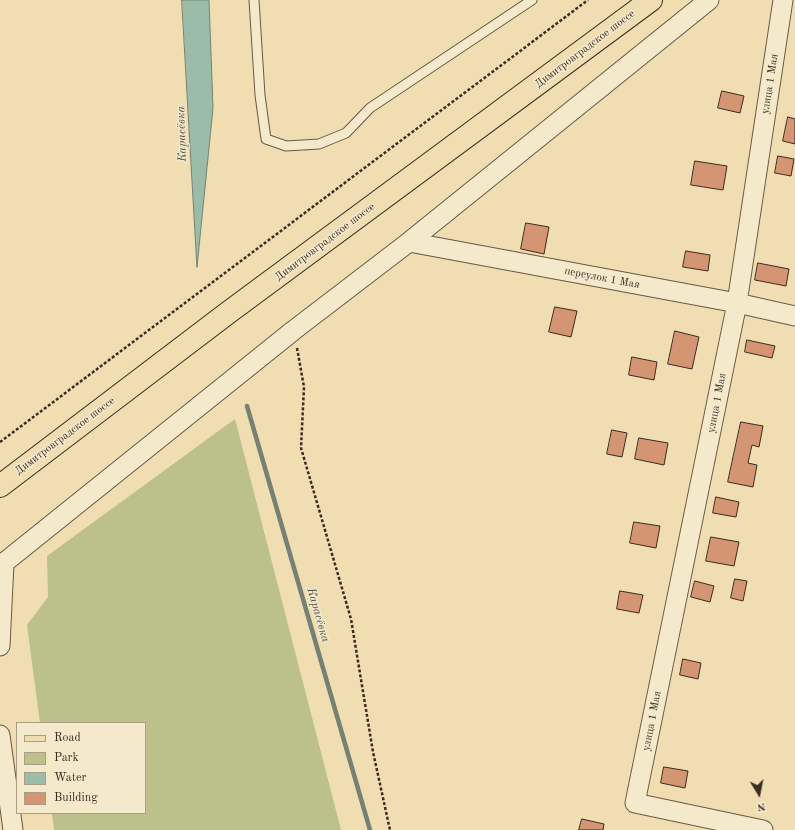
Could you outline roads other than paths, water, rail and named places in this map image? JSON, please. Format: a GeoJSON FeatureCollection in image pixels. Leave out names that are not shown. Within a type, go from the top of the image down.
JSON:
{"type":"FeatureCollection","features":[{"type":"Feature","properties":{"kind":"main road","name":"Димитровградское шоссе"},"geometry":{"type":"LineString","coordinates":[[0,486],[229,312],[651,0]]}},
{"type":"Feature","properties":{"kind":"street"},"geometry":{"type":"LineString","coordinates":[[0,646],[2,565],[294,330],[409,242],[709,0]]}},
{"type":"Feature","properties":{"kind":"street","name":"улица 1 Мая"},"geometry":{"type":"LineString","coordinates":[[763,830],[635,804],[737,303],[783,0]]}},
{"type":"Feature","properties":{"kind":"street","name":"переулок 1 Мая"},"geometry":{"type":"LineString","coordinates":[[409,242],[737,303],[795,316]]}},
{"type":"Feature","properties":{"kind":"street"},"geometry":{"type":"LineString","coordinates":[[0,735],[13,830]]}},
{"type":"Feature","properties":{"kind":"lane"},"geometry":{"type":"LineString","coordinates":[[254,0],[260,94],[266,139],[286,146],[319,144],[346,133],[370,108],[532,0]]}},
{"type":"Feature","properties":{"kind":"water"},"geometry":{"type":"Polygon","coordinates":[[[182,0],[209,0],[213,108],[197,267],[182,0]]]}},
{"type":"Feature","properties":{"kind":"waterway","name":"Карасёвка"},"geometry":{"type":"LineString","coordinates":[[247,406],[370,830]]}}]}
